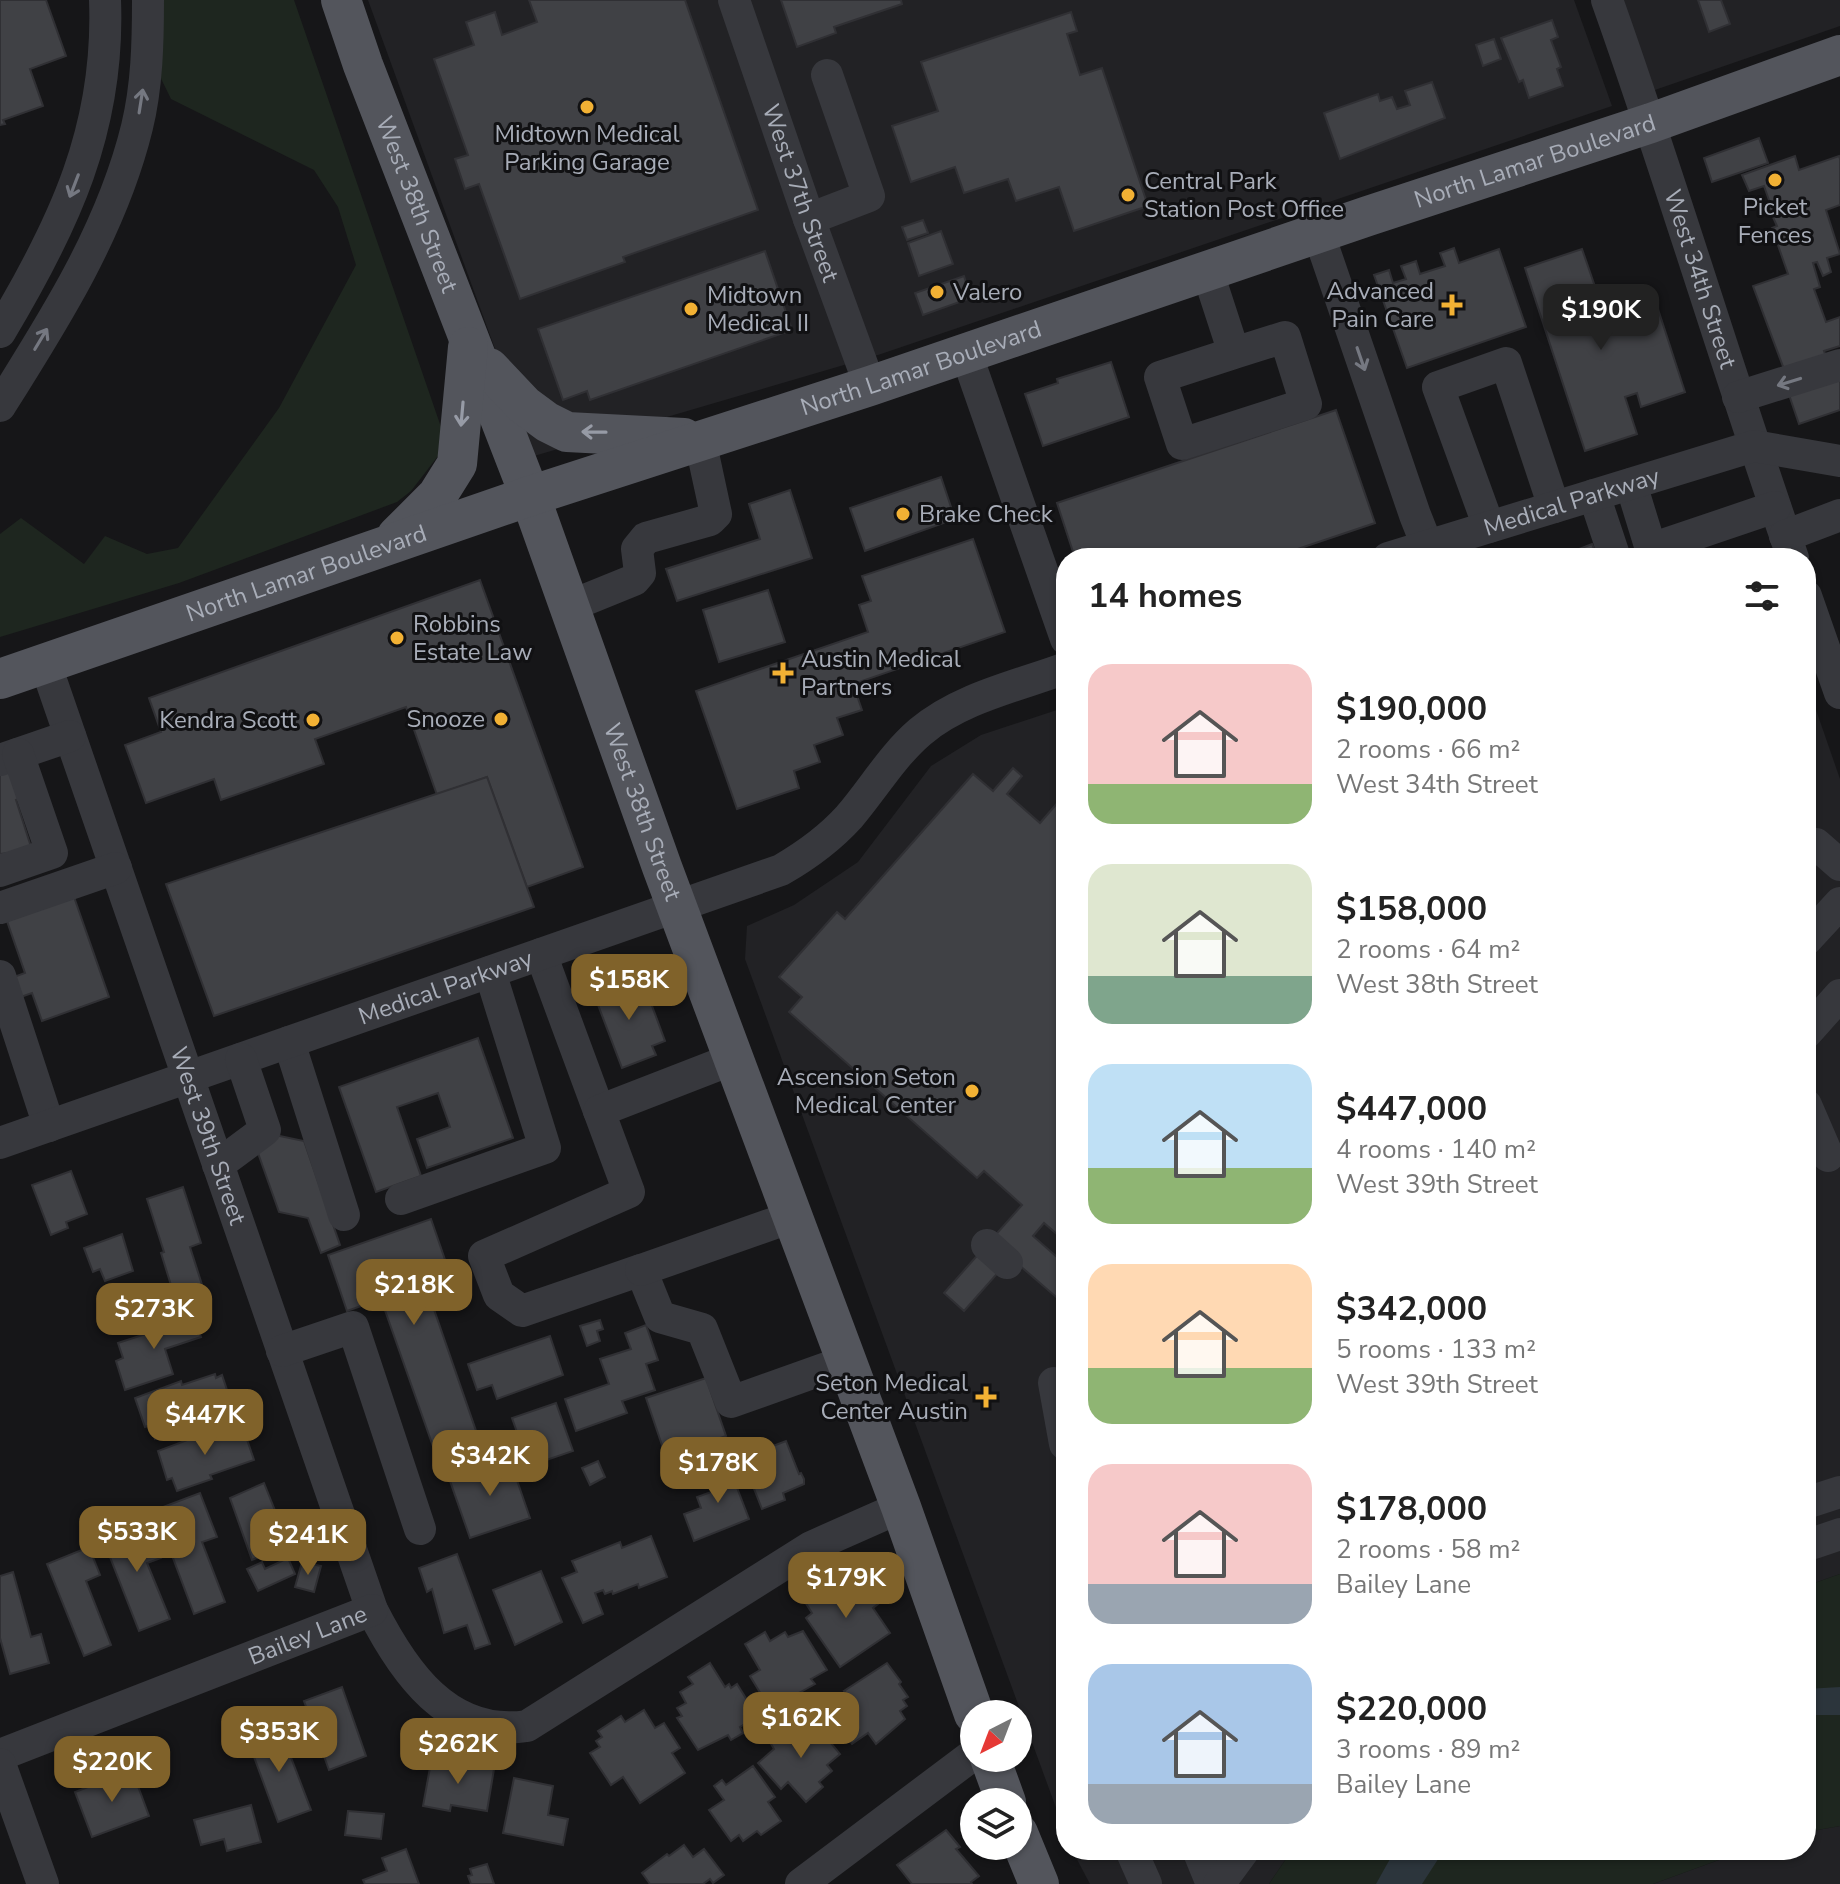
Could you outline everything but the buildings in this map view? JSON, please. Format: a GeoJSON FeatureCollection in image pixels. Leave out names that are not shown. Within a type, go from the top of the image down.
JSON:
{"type":"FeatureCollection","features":[{"type":"Feature","properties":{"kind":"main road","name":"West 38th Street"},"geometry":{"type":"LineString","coordinates":[[341,0],[363,65],[530,496],[676,906],[901,1507],[969,1700]]}},
{"type":"Feature","properties":{"kind":"main road","name":"North Lamar Boulevard"},"geometry":{"type":"LineString","coordinates":[[0,679],[530,496],[870,386],[1318,232],[1651,123],[1840,55]]}},
{"type":"Feature","properties":{"kind":"main road"},"geometry":{"type":"LineString","coordinates":[[469,337],[492,372],[524,405],[560,429],[567,432],[700,440]]}},
{"type":"Feature","properties":{"kind":"main road"},"geometry":{"type":"LineString","coordinates":[[385,546],[437,496],[457,464],[469,337]]}},
{"type":"Feature","properties":{"kind":"main road"},"geometry":{"type":"LineString","coordinates":[[1029,1860],[1039,1884]]}},
{"type":"Feature","properties":{"kind":"street"},"geometry":{"type":"LineString","coordinates":[[0,332],[36,272],[64,211],[93,127],[103,81],[105,0]]}},
{"type":"Feature","properties":{"kind":"street"},"geometry":{"type":"LineString","coordinates":[[1,401],[73,287],[102,228],[134,137],[148,52],[148,0]]}},
{"type":"Feature","properties":{"kind":"street","name":"West 37th Street"},"geometry":{"type":"LineString","coordinates":[[734,0],[870,386]]}},
{"type":"Feature","properties":{"kind":"street","name":"West 34th Street"},"geometry":{"type":"LineString","coordinates":[[1607,0],[1651,123],[1784,533]]}},
{"type":"Feature","properties":{"kind":"street"},"geometry":{"type":"LineString","coordinates":[[809,219],[869,196],[827,75]]}},
{"type":"Feature","properties":{"kind":"street"},"geometry":{"type":"LineString","coordinates":[[93,127],[134,137]]}},
{"type":"Feature","properties":{"kind":"street"},"geometry":{"type":"LineString","coordinates":[[1318,232],[1427,548]]}},
{"type":"Feature","properties":{"kind":"street"},"geometry":{"type":"LineString","coordinates":[[1207,270],[1234,353]]}},
{"type":"Feature","properties":{"kind":"street"},"geometry":{"type":"LineString","coordinates":[[966,353],[1056,610]]}},
{"type":"Feature","properties":{"kind":"street"},"geometry":{"type":"LineString","coordinates":[[1489,527],[1438,387],[1506,363],[1554,507]]}},
{"type":"Feature","properties":{"kind":"street"},"geometry":{"type":"LineString","coordinates":[[1738,397],[1840,365]]}},
{"type":"Feature","properties":{"kind":"street"},"geometry":{"type":"LineString","coordinates":[[570,606],[634,580],[640,573],[637,549],[646,538],[710,520],[716,514],[700,440]]}},
{"type":"Feature","properties":{"kind":"street"},"geometry":{"type":"LineString","coordinates":[[1754,446],[1840,461]]}},
{"type":"Feature","properties":{"kind":"street","name":"Medical Parkway"},"geometry":{"type":"LineString","coordinates":[[1441,548],[1489,527],[1754,446]]}},
{"type":"Feature","properties":{"kind":"street"},"geometry":{"type":"LineString","coordinates":[[1631,484],[1651,548]]}},
{"type":"Feature","properties":{"kind":"street"},"geometry":{"type":"LineString","coordinates":[[1594,495],[1612,548]]}},
{"type":"Feature","properties":{"kind":"street"},"geometry":{"type":"LineString","coordinates":[[1659,548],[1784,533],[1840,515]]}},
{"type":"Feature","properties":{"kind":"street"},"geometry":{"type":"LineString","coordinates":[[1816,625],[1840,693]]}},
{"type":"Feature","properties":{"kind":"street","name":"West 39th Street"},"geometry":{"type":"LineString","coordinates":[[45,663],[372,1610]]}},
{"type":"Feature","properties":{"kind":"street","name":"Medical Parkway"},"geometry":{"type":"LineString","coordinates":[[0,1143],[781,870],[815,850],[848,818],[920,732],[958,707],[1056,672]]}},
{"type":"Feature","properties":{"kind":"street"},"geometry":{"type":"LineString","coordinates":[[0,871],[52,853],[9,757],[70,736]]}},
{"type":"Feature","properties":{"kind":"street"},"geometry":{"type":"LineString","coordinates":[[0,908],[116,868]]}},
{"type":"Feature","properties":{"kind":"street"},"geometry":{"type":"LineString","coordinates":[[1816,929],[1840,903]]}},
{"type":"Feature","properties":{"kind":"street"},"geometry":{"type":"LineString","coordinates":[[541,954],[629,1192],[484,1256],[499,1295],[522,1311],[792,1217]]}},
{"type":"Feature","properties":{"kind":"street"},"geometry":{"type":"LineString","coordinates":[[401,1199],[545,1148],[490,972]]}},
{"type":"Feature","properties":{"kind":"street"},"geometry":{"type":"LineString","coordinates":[[0,976],[49,1126]]}},
{"type":"Feature","properties":{"kind":"street"},"geometry":{"type":"LineString","coordinates":[[1816,1022],[1840,995]]}},
{"type":"Feature","properties":{"kind":"street"},"geometry":{"type":"LineString","coordinates":[[289,1042],[344,1215]]}},
{"type":"Feature","properties":{"kind":"street"},"geometry":{"type":"LineString","coordinates":[[218,1165],[265,1130],[241,1059]]}},
{"type":"Feature","properties":{"kind":"street"},"geometry":{"type":"LineString","coordinates":[[599,1111],[733,1059]]}},
{"type":"Feature","properties":{"kind":"street"},"geometry":{"type":"LineString","coordinates":[[1816,1128],[1828,1156]]}},
{"type":"Feature","properties":{"kind":"street"},"geometry":{"type":"LineString","coordinates":[[641,1270],[660,1317],[702,1329],[731,1402],[846,1361]]}},
{"type":"Feature","properties":{"kind":"street"},"geometry":{"type":"LineString","coordinates":[[282,1351],[353,1327],[420,1529]]}},
{"type":"Feature","properties":{"kind":"street"},"geometry":{"type":"LineString","coordinates":[[1054,1383],[1056,1394]]}},
{"type":"Feature","properties":{"kind":"street"},"geometry":{"type":"LineString","coordinates":[[1816,1500],[1840,1492]]}},
{"type":"Feature","properties":{"kind":"street","name":"Bailey Lane"},"geometry":{"type":"LineString","coordinates":[[0,1755],[372,1610],[405,1668],[446,1708],[489,1726],[509,1729],[527,1726],[811,1547],[901,1507]]}},
{"type":"Feature","properties":{"kind":"street"},"geometry":{"type":"LineString","coordinates":[[0,1764],[43,1884]]}},
{"type":"Feature","properties":{"kind":"street"},"geometry":{"type":"LineString","coordinates":[[801,1884],[960,1765]]}},
{"type":"Feature","properties":{"kind":"street"},"geometry":{"type":"LineString","coordinates":[[1135,1860],[1146,1884]]}},
{"type":"Feature","properties":{"kind":"street"},"geometry":{"type":"LineString","coordinates":[[1202,1860],[1212,1884]]}},
{"type":"Feature","properties":{"kind":"street"},"geometry":{"type":"LineString","coordinates":[[1219,1884],[1237,1860]]}},
{"type":"Feature","properties":{"kind":"shaded area"},"geometry":{"type":"Polygon","coordinates":[[[155,0],[294,0],[441,427],[438,456],[411,491],[397,502],[179,583],[0,637],[0,534],[21,518],[84,564],[105,536],[147,554],[178,548],[279,408],[356,265],[338,207],[314,170],[171,99],[148,52],[155,0]]]}},
{"type":"Feature","properties":{"kind":"shaded area"},"geometry":{"type":"Polygon","coordinates":[[[368,0],[1574,0],[1612,106],[878,355],[534,456],[368,0]]]}},
{"type":"Feature","properties":{"kind":"shaded area"},"geometry":{"type":"Polygon","coordinates":[[[1617,0],[1840,0],[1840,26],[1649,92],[1617,0]]]}},
{"type":"Feature","properties":{"kind":"shaded area","name":"Seton Medical Center Austin"},"geometry":{"type":"Polygon","coordinates":[[[1056,710],[1056,1808],[1032,1742],[1032,1700],[1017,1700],[745,959],[747,926],[794,905],[858,862],[931,766],[981,735],[1056,710]]]}},
{"type":"Feature","properties":{"kind":"shaded area"},"geometry":{"type":"Polygon","coordinates":[[[1816,710],[1840,779],[1840,1574],[1816,1582],[1816,710]]]}},
{"type":"Feature","properties":{"kind":"shaded area"},"geometry":{"type":"Polygon","coordinates":[[[1840,1574],[1840,1826],[1816,1830],[1816,1582],[1840,1574]]]}},
{"type":"Feature","properties":{"kind":"shaded area"},"geometry":{"type":"Polygon","coordinates":[[[1840,1687],[1840,1715],[1816,1715],[1816,1688],[1840,1687]]]}},
{"type":"Feature","properties":{"kind":"shaded area"},"geometry":{"type":"Polygon","coordinates":[[[1840,1826],[1840,1884],[1653,1884],[1719,1860],[1816,1860],[1816,1830],[1840,1826]]]}},
{"type":"Feature","properties":{"kind":"shaded area"},"geometry":{"type":"Polygon","coordinates":[[[1077,1860],[1285,1860],[1269,1884],[1090,1884],[1077,1860]]]}},
{"type":"Feature","properties":{"kind":"shaded area"},"geometry":{"type":"Polygon","coordinates":[[[1285,1860],[1719,1860],[1653,1884],[1269,1884],[1285,1860]]]}},
{"type":"Feature","properties":{"kind":"shaded area"},"geometry":{"type":"Polygon","coordinates":[[[1389,1860],[1438,1860],[1422,1884],[1376,1884],[1389,1860]]]}},
{"type":"Feature","properties":{"kind":"place","name":"Midtown Medical Parking Garage"},"geometry":{"type":"Point","coordinates":[587,107]}},
{"type":"Feature","properties":{"kind":"place","name":"Picket Fences"},"geometry":{"type":"Point","coordinates":[1775,180]}},
{"type":"Feature","properties":{"kind":"place","name":"Central Park Station Post Office"},"geometry":{"type":"Point","coordinates":[1128,195]}},
{"type":"Feature","properties":{"kind":"place","name":"Valero"},"geometry":{"type":"Point","coordinates":[937,292]}},
{"type":"Feature","properties":{"kind":"place","name":"Advanced Pain Care"},"geometry":{"type":"Point","coordinates":[1452,305]}},
{"type":"Feature","properties":{"kind":"place","name":"Midtown Medical II"},"geometry":{"type":"Point","coordinates":[691,309]}},
{"type":"Feature","properties":{"kind":"place","name":"Brake Check"},"geometry":{"type":"Point","coordinates":[903,514]}},
{"type":"Feature","properties":{"kind":"place","name":"Robbins Estate Law"},"geometry":{"type":"Point","coordinates":[397,638]}},
{"type":"Feature","properties":{"kind":"place","name":"Austin Medical Partners"},"geometry":{"type":"Point","coordinates":[783,673]}},
{"type":"Feature","properties":{"kind":"place","name":"Snooze"},"geometry":{"type":"Point","coordinates":[501,719]}},
{"type":"Feature","properties":{"kind":"place","name":"Kendra Scott"},"geometry":{"type":"Point","coordinates":[313,720]}},
{"type":"Feature","properties":{"kind":"place","name":"Ascension Seton Medical Center"},"geometry":{"type":"Point","coordinates":[972,1091]}},
{"type":"Feature","properties":{"kind":"place","name":"Seton Medical Center Austin"},"geometry":{"type":"Point","coordinates":[986,1397]}}]}
